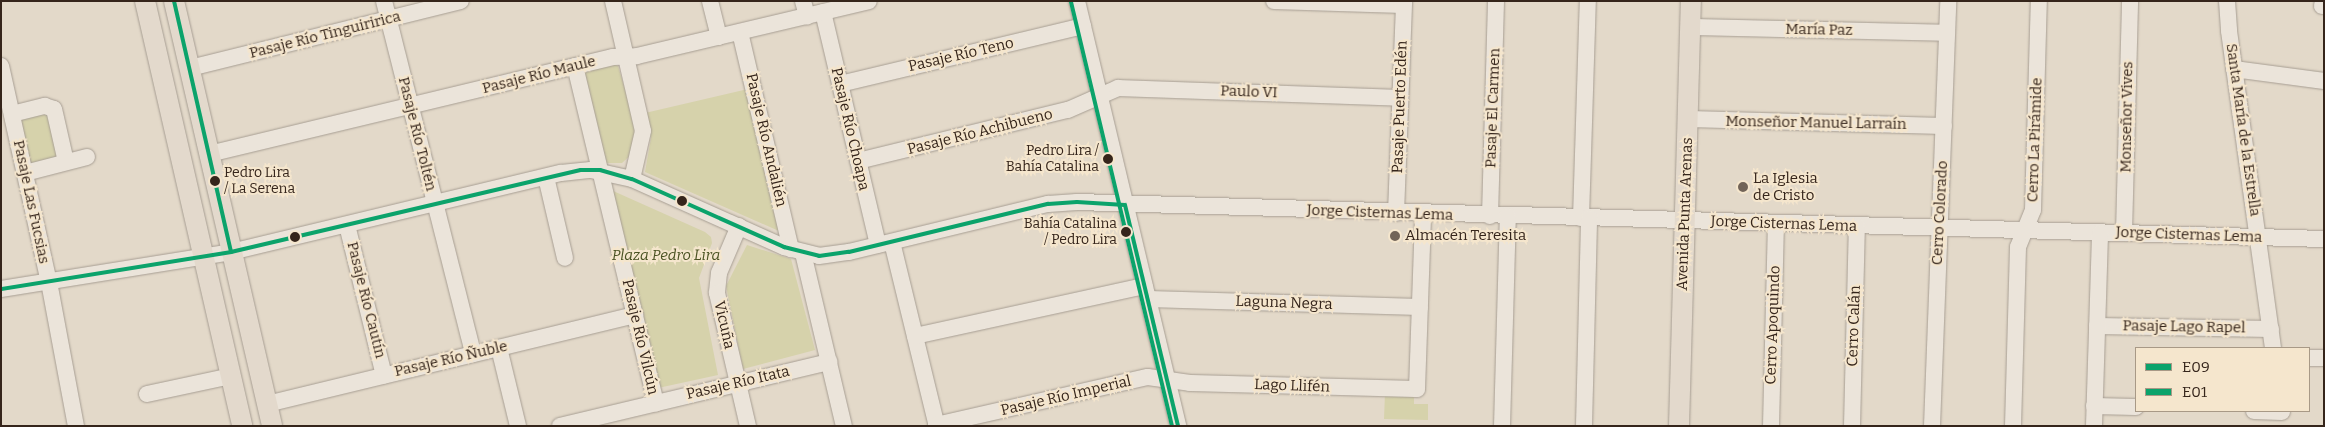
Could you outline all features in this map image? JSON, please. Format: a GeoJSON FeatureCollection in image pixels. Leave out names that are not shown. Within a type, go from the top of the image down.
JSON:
{"type":"FeatureCollection","features":[{"type":"Feature","properties":{"kind":"main road"},"geometry":{"type":"LineString","coordinates":[[145,1],[242,426]]}},
{"type":"Feature","properties":{"kind":"main road"},"geometry":{"type":"LineString","coordinates":[[174,1],[272,426]]}},
{"type":"Feature","properties":{"kind":"main road","name":"Avenida Punta Arenas"},"geometry":{"type":"LineString","coordinates":[[1679,426],[1691,1]]}},
{"type":"Feature","properties":{"kind":"street","name":"Pasaje Río Toltén"},"geometry":{"type":"LineString","coordinates":[[384,1],[472,354]]}},
{"type":"Feature","properties":{"kind":"street","name":"Pasaje Río Tinguiririca"},"geometry":{"type":"LineString","coordinates":[[190,68],[461,1]]}},
{"type":"Feature","properties":{"kind":"street"},"geometry":{"type":"LineString","coordinates":[[613,1],[643,131],[632,178]]}},
{"type":"Feature","properties":{"kind":"street"},"geometry":{"type":"LineString","coordinates":[[710,1],[719,37]]}},
{"type":"Feature","properties":{"kind":"street","name":"Pasaje Río Maule"},"geometry":{"type":"LineString","coordinates":[[209,154],[613,57],[626,56],[740,32],[811,10],[869,1]]}},
{"type":"Feature","properties":{"kind":"street"},"geometry":{"type":"LineString","coordinates":[[1077,1],[1178,426]]}},
{"type":"Feature","properties":{"kind":"street"},"geometry":{"type":"LineString","coordinates":[[1274,1],[1403,3]]}},
{"type":"Feature","properties":{"kind":"street","name":"Pasaje El Carmen"},"geometry":{"type":"LineString","coordinates":[[1490,216],[1496,1]]}},
{"type":"Feature","properties":{"kind":"street"},"geometry":{"type":"LineString","coordinates":[[1584,426],[1588,1]]}},
{"type":"Feature","properties":{"kind":"street","name":"Cerro Colorado"},"geometry":{"type":"LineString","coordinates":[[1932,426],[1948,1]]}},
{"type":"Feature","properties":{"kind":"street","name":"Cerro La Pirámide"},"geometry":{"type":"LineString","coordinates":[[2013,426],[2018,247],[2033,210],[2039,1]]}},
{"type":"Feature","properties":{"kind":"street","name":"Monseñor Vives"},"geometry":{"type":"LineString","coordinates":[[2124,233],[2130,1]]}},
{"type":"Feature","properties":{"kind":"street","name":"Santa María de la Estrella"},"geometry":{"type":"LineString","coordinates":[[2227,1],[2234,69],[2274,347]]}},
{"type":"Feature","properties":{"kind":"street","name":"Pasaje Puerto Edén"},"geometry":{"type":"LineString","coordinates":[[1396,213],[1403,3]]}},
{"type":"Feature","properties":{"kind":"street","name":"Pasaje Río Choapa"},"geometry":{"type":"LineString","coordinates":[[811,10],[840,84],[858,161],[915,336],[936,426]]}},
{"type":"Feature","properties":{"kind":"street","name":"Pasaje Río Teno"},"geometry":{"type":"LineString","coordinates":[[840,84],[1083,26]]}},
{"type":"Feature","properties":{"kind":"street","name":"María Paz"},"geometry":{"type":"LineString","coordinates":[[1691,27],[1947,33]]}},
{"type":"Feature","properties":{"kind":"street","name":"Pasaje Río Andalién"},"geometry":{"type":"LineString","coordinates":[[740,32],[797,251],[829,362],[844,426]]}},
{"type":"Feature","properties":{"kind":"street","name":"Pasaje Las Fucsias"},"geometry":{"type":"LineString","coordinates":[[1,66],[49,282],[76,426]]}},
{"type":"Feature","properties":{"kind":"street","name":"Pasaje Río Vilcún"},"geometry":{"type":"LineString","coordinates":[[575,66],[656,403]]}},
{"type":"Feature","properties":{"kind":"street"},"geometry":{"type":"LineString","coordinates":[[2234,69],[2324,81]]}},
{"type":"Feature","properties":{"kind":"street","name":"Paulo VI"},"geometry":{"type":"LineString","coordinates":[[1099,96],[1126,88],[1400,98]]}},
{"type":"Feature","properties":{"kind":"street","name":"Pasaje Río Achibueno"},"geometry":{"type":"LineString","coordinates":[[858,161],[1068,110],[1099,96]]}},
{"type":"Feature","properties":{"kind":"street"},"geometry":{"type":"LineString","coordinates":[[12,114],[45,106],[52,107],[55,112],[66,162]]}},
{"type":"Feature","properties":{"kind":"street","name":"Monseñor Manuel Larraín"},"geometry":{"type":"LineString","coordinates":[[1688,119],[1944,126]]}},
{"type":"Feature","properties":{"kind":"street"},"geometry":{"type":"LineString","coordinates":[[25,173],[87,157]]}},
{"type":"Feature","properties":{"kind":"street","name":"Jorge Cisternas Lema"},"geometry":{"type":"LineString","coordinates":[[1,289],[231,252],[571,171],[600,170],[632,178],[797,251],[829,256],[1048,204],[1077,202],[1490,216],[2324,239]]}},
{"type":"Feature","properties":{"kind":"street"},"geometry":{"type":"LineString","coordinates":[[546,177],[565,258]]}},
{"type":"Feature","properties":{"kind":"street"},"geometry":{"type":"LineString","coordinates":[[1420,307],[1423,214]]}},
{"type":"Feature","properties":{"kind":"street"},"geometry":{"type":"LineString","coordinates":[[1502,426],[1508,216]]}},
{"type":"Feature","properties":{"kind":"street","name":"Cerro Apoquindo"},"geometry":{"type":"LineString","coordinates":[[1771,426],[1776,224]]}},
{"type":"Feature","properties":{"kind":"street","name":"Pasaje Río Cautín"},"geometry":{"type":"LineString","coordinates":[[347,225],[384,376]]}},
{"type":"Feature","properties":{"kind":"street","name":"Vicuña"},"geometry":{"type":"LineString","coordinates":[[739,226],[723,263],[717,284],[719,302],[748,426]]}},
{"type":"Feature","properties":{"kind":"street","name":"Cerro Calán"},"geometry":{"type":"LineString","coordinates":[[1852,426],[1857,226]]}},
{"type":"Feature","properties":{"kind":"street"},"geometry":{"type":"LineString","coordinates":[[2094,426],[2100,233]]}},
{"type":"Feature","properties":{"kind":"street"},"geometry":{"type":"LineString","coordinates":[[915,336],[1146,292]]}},
{"type":"Feature","properties":{"kind":"street","name":"Laguna Negra"},"geometry":{"type":"LineString","coordinates":[[1146,292],[1420,307]]}},
{"type":"Feature","properties":{"kind":"street","name":"Lago Llifén"},"geometry":{"type":"LineString","coordinates":[[1167,378],[1190,383],[1417,390],[1420,307]]}},
{"type":"Feature","properties":{"kind":"street","name":"Pasaje Río Ñuble"},"geometry":{"type":"LineString","coordinates":[[267,404],[635,315]]}},
{"type":"Feature","properties":{"kind":"street","name":"Pasaje Lago Rapel"},"geometry":{"type":"LineString","coordinates":[[2097,326],[2271,329]]}},
{"type":"Feature","properties":{"kind":"street"},"geometry":{"type":"LineString","coordinates":[[500,348],[518,426]]}},
{"type":"Feature","properties":{"kind":"street"},"geometry":{"type":"LineString","coordinates":[[2310,358],[2324,358]]}},
{"type":"Feature","properties":{"kind":"street","name":"Pasaje Río Itata"},"geometry":{"type":"LineString","coordinates":[[560,426],[829,362]]}},
{"type":"Feature","properties":{"kind":"street"},"geometry":{"type":"LineString","coordinates":[[147,394],[231,376]]}},
{"type":"Feature","properties":{"kind":"street","name":"Pasaje Río Imperial"},"geometry":{"type":"LineString","coordinates":[[936,426],[1148,377],[1167,378]]}},
{"type":"Feature","properties":{"kind":"street"},"geometry":{"type":"LineString","coordinates":[[2094,406],[2135,407]]}},
{"type":"Feature","properties":{"kind":"street"},"geometry":{"type":"LineString","coordinates":[[2260,412],[2283,416]]}},
{"type":"Feature","properties":{"kind":"green space"},"geometry":{"type":"Polygon","coordinates":[[[612,63],[618,66],[636,126],[633,153],[622,163],[605,163],[582,75],[586,69],[612,63]]]}},
{"type":"Feature","properties":{"kind":"green space"},"geometry":{"type":"Polygon","coordinates":[[[748,89],[779,231],[645,172],[651,138],[645,113],[748,89]]]}},
{"type":"Feature","properties":{"kind":"green space"},"geometry":{"type":"Polygon","coordinates":[[[52,114],[60,155],[35,166],[25,162],[20,116],[52,114]]]}},
{"type":"Feature","properties":{"kind":"green space","name":"Plaza Pedro Lira"},"geometry":{"type":"Polygon","coordinates":[[[611,190],[705,232],[711,237],[712,243],[699,278],[718,375],[658,388],[611,190]]]}},
{"type":"Feature","properties":{"kind":"green space"},"geometry":{"type":"Polygon","coordinates":[[[747,245],[791,259],[815,350],[743,369],[726,286],[747,245]]]}},
{"type":"Feature","properties":{"kind":"green space"},"geometry":{"type":"Polygon","coordinates":[[[1385,393],[1414,394],[1414,404],[1428,404],[1428,420],[1384,419],[1385,393]]]}},
{"type":"Feature","properties":{"kind":"transit line","name":"E09"},"geometry":{"type":"LineString","coordinates":[[174,1],[231,252]]}},
{"type":"Feature","properties":{"kind":"transit line","name":"E01"},"geometry":{"type":"LineString","coordinates":[[1071,2],[1172,426]]}},
{"type":"Feature","properties":{"kind":"transit line","name":"E09"},"geometry":{"type":"LineString","coordinates":[[1,289],[231,252],[581,170],[600,170],[632,179],[784,247],[819,256],[849,252],[1048,204],[1077,202],[1125,205]]}},
{"type":"Feature","properties":{"kind":"transit line","name":"E09"},"geometry":{"type":"LineString","coordinates":[[1125,205],[1178,426]]}},
{"type":"Feature","properties":{"kind":"place","name":"Pedro Lira / Bahía Catalina"},"geometry":{"type":"Point","coordinates":[1108,159]}},
{"type":"Feature","properties":{"kind":"place","name":"Pedro Lira / La Serena"},"geometry":{"type":"Point","coordinates":[215,181]}},
{"type":"Feature","properties":{"kind":"place","name":"La Iglesia de Cristo"},"geometry":{"type":"Point","coordinates":[1743,187]}},
{"type":"Feature","properties":{"kind":"place","name":"Bahía Catalina / Pedro Lira"},"geometry":{"type":"Point","coordinates":[1126,232]}},
{"type":"Feature","properties":{"kind":"place","name":"Almacén Teresita"},"geometry":{"type":"Point","coordinates":[1395,236]}}]}
